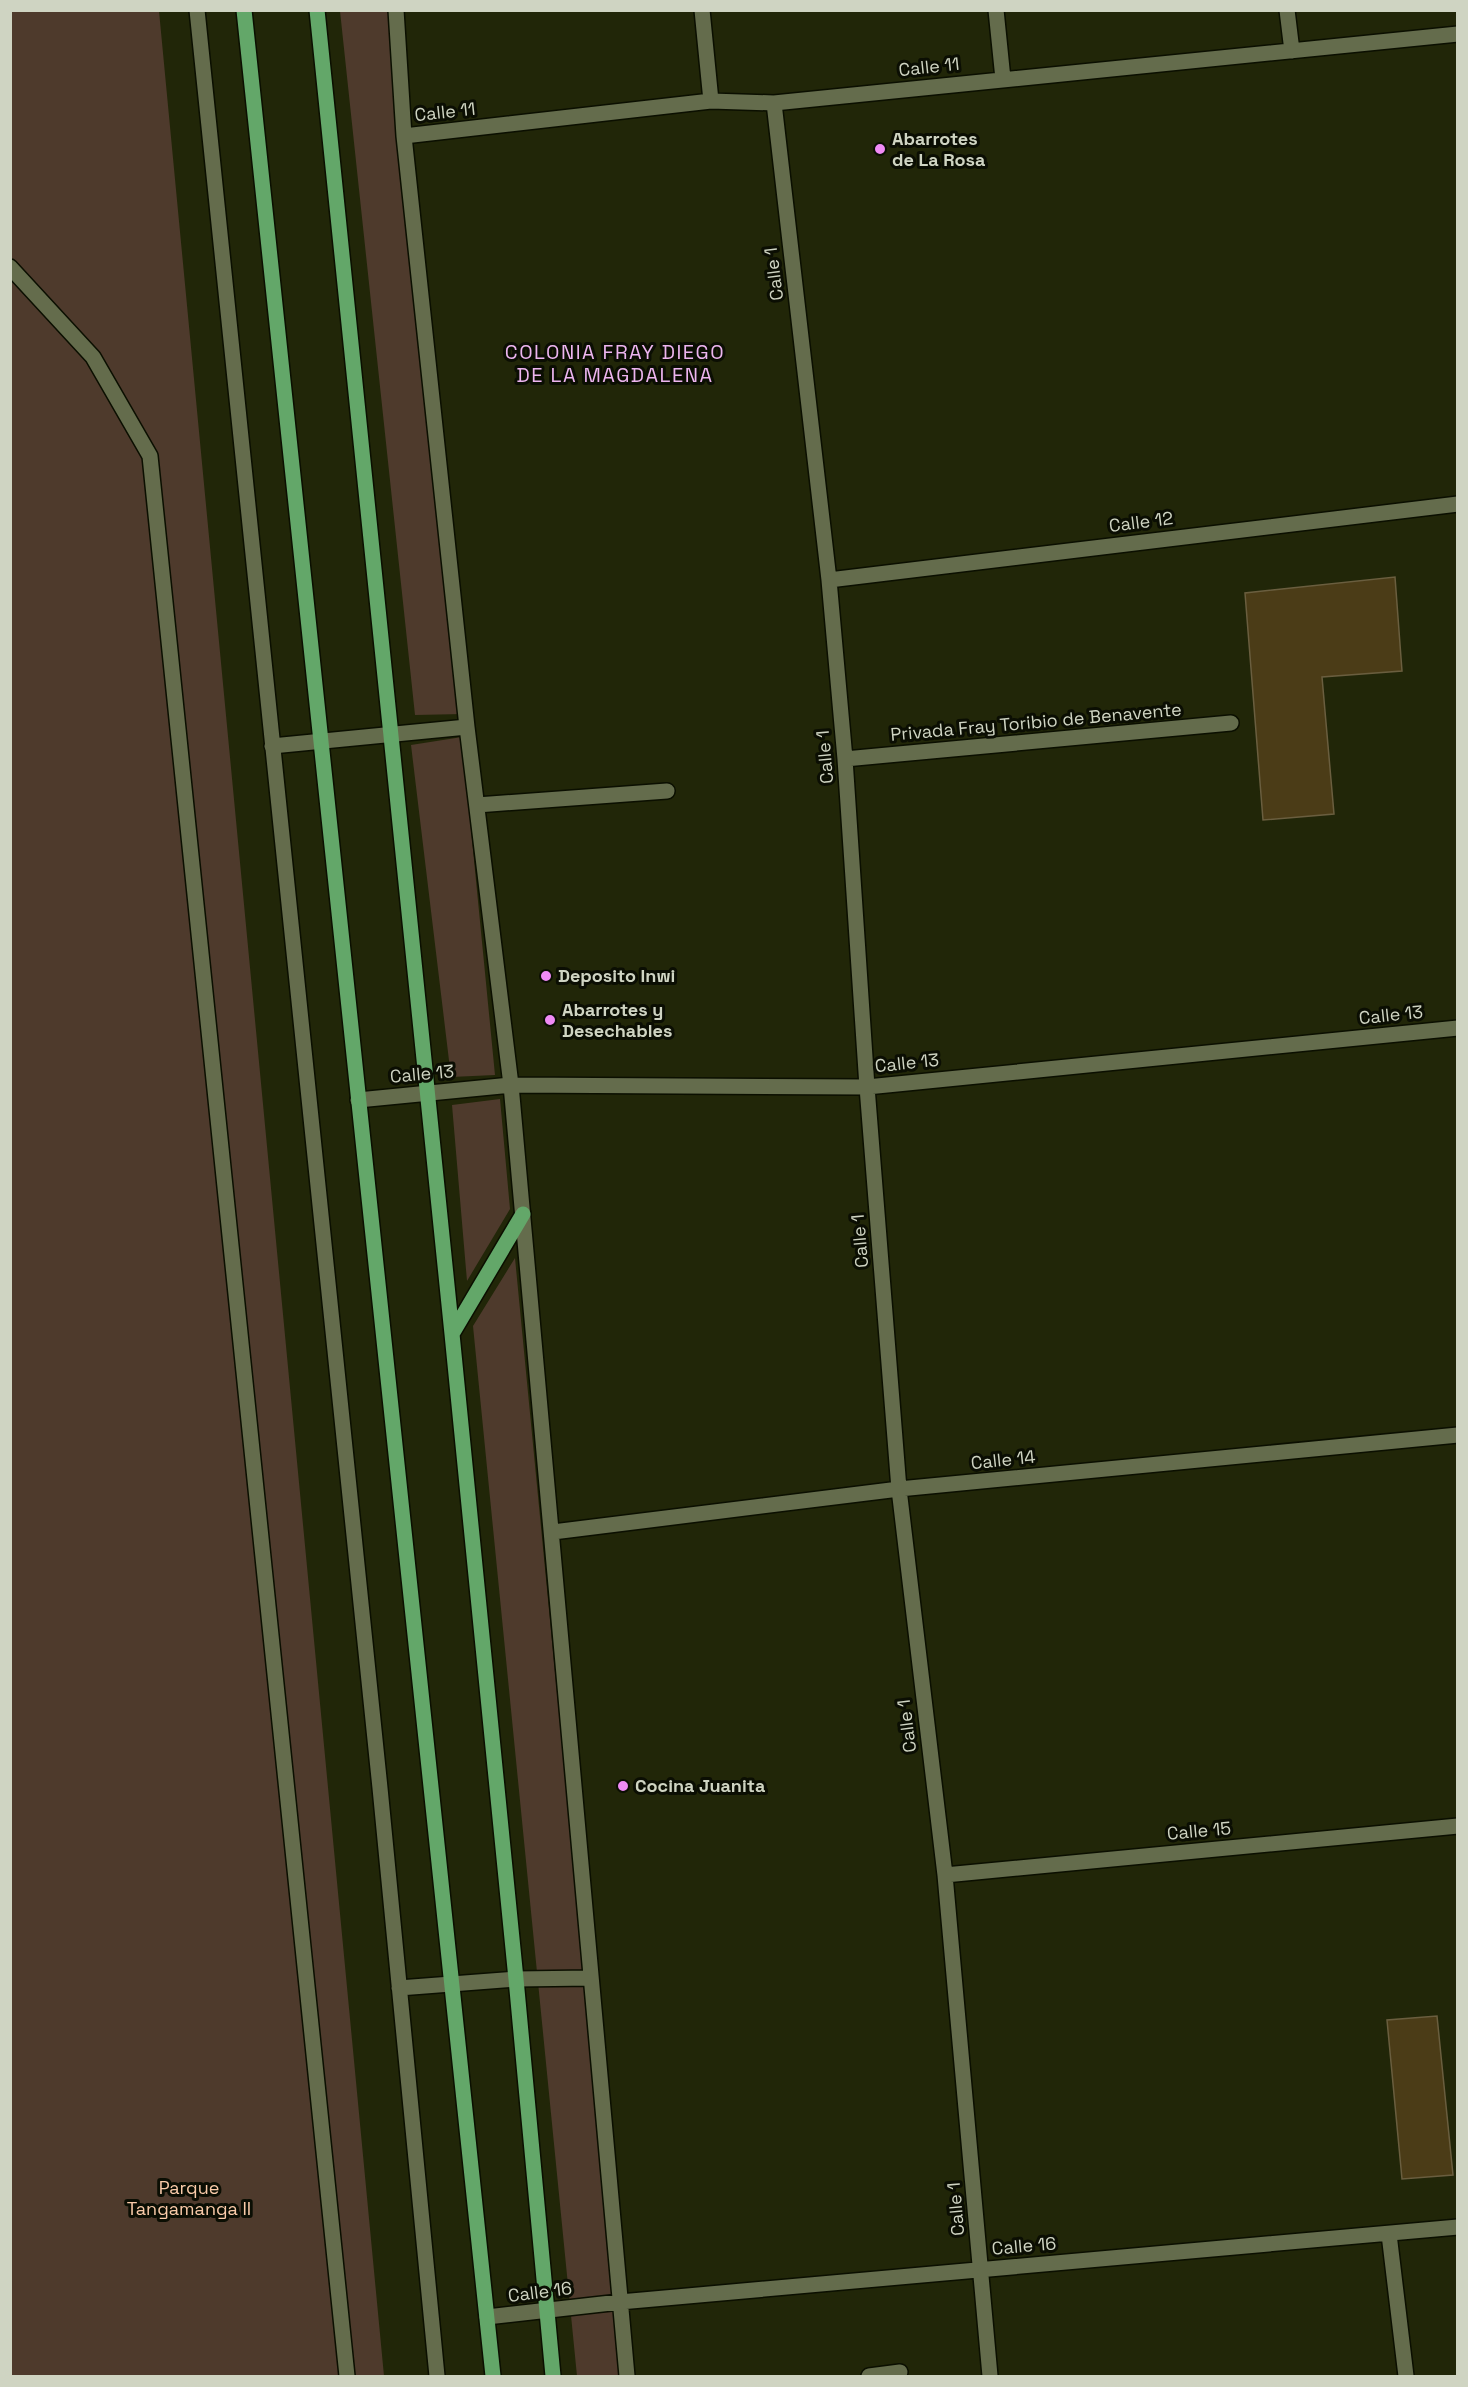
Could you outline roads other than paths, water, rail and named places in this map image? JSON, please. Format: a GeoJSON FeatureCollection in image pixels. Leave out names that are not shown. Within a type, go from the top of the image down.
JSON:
{"type":"FeatureCollection","features":[{"type":"Feature","properties":{"kind":"main road"},"geometry":{"type":"LineString","coordinates":[[244,10],[494,2376]]}},
{"type":"Feature","properties":{"kind":"main road"},"geometry":{"type":"LineString","coordinates":[[317,10],[428,1093],[553,2376]]}},
{"type":"Feature","properties":{"kind":"main road"},"geometry":{"type":"LineString","coordinates":[[452,1334],[524,1214]]}},
{"type":"Feature","properties":{"kind":"street"},"geometry":{"type":"LineString","coordinates":[[197,10],[437,2376]]}},
{"type":"Feature","properties":{"kind":"street"},"geometry":{"type":"LineString","coordinates":[[396,10],[404,136],[467,727],[511,1085],[524,1214],[627,2376]]}},
{"type":"Feature","properties":{"kind":"street"},"geometry":{"type":"LineString","coordinates":[[702,10],[711,101]]}},
{"type":"Feature","properties":{"kind":"street"},"geometry":{"type":"LineString","coordinates":[[996,10],[1003,79]]}},
{"type":"Feature","properties":{"kind":"street"},"geometry":{"type":"LineString","coordinates":[[1287,10],[1292,51]]}},
{"type":"Feature","properties":{"kind":"street","name":"Calle 11"},"geometry":{"type":"LineString","coordinates":[[404,136],[711,101],[774,103],[1458,34]]}},
{"type":"Feature","properties":{"kind":"street","name":"Calle 1"},"geometry":{"type":"LineString","coordinates":[[774,103],[829,580],[845,759],[867,1087],[899,1489],[945,1875],[990,2376]]}},
{"type":"Feature","properties":{"kind":"street"},"geometry":{"type":"LineString","coordinates":[[10,267],[93,357],[150,456],[347,2376]]}},
{"type":"Feature","properties":{"kind":"street","name":"Calle 12"},"geometry":{"type":"LineString","coordinates":[[829,580],[1458,504]]}},
{"type":"Feature","properties":{"kind":"street","name":"Privada Fray Toribio de Benavente"},"geometry":{"type":"LineString","coordinates":[[845,759],[1231,723]]}},
{"type":"Feature","properties":{"kind":"street"},"geometry":{"type":"LineString","coordinates":[[272,746],[467,727]]}},
{"type":"Feature","properties":{"kind":"street"},"geometry":{"type":"LineString","coordinates":[[477,805],[667,791]]}},
{"type":"Feature","properties":{"kind":"street","name":"Calle 13"},"geometry":{"type":"LineString","coordinates":[[358,1100],[511,1085],[867,1087],[1458,1028]]}},
{"type":"Feature","properties":{"kind":"street","name":"Calle 14"},"geometry":{"type":"LineString","coordinates":[[553,1532],[899,1489],[1458,1435]]}},
{"type":"Feature","properties":{"kind":"street","name":"Calle 15"},"geometry":{"type":"LineString","coordinates":[[945,1875],[1458,1826]]}},
{"type":"Feature","properties":{"kind":"street"},"geometry":{"type":"LineString","coordinates":[[399,1988],[516,1979],[591,1978]]}},
{"type":"Feature","properties":{"kind":"street","name":"Calle 16"},"geometry":{"type":"LineString","coordinates":[[487,2317],[620,2302],[1458,2227]]}},
{"type":"Feature","properties":{"kind":"street"},"geometry":{"type":"LineString","coordinates":[[1389,2234],[1406,2376]]}},
{"type":"Feature","properties":{"kind":"street"},"geometry":{"type":"LineString","coordinates":[[869,2376],[900,2372]]}},
{"type":"Feature","properties":{"kind":"place","name":"Abarrotes de La Rosa"},"geometry":{"type":"Point","coordinates":[880,149]}},
{"type":"Feature","properties":{"kind":"place","name":"Deposito Inwi"},"geometry":{"type":"Point","coordinates":[546,976]}},
{"type":"Feature","properties":{"kind":"place","name":"Abarrotes y Desechables"},"geometry":{"type":"Point","coordinates":[550,1020]}},
{"type":"Feature","properties":{"kind":"place","name":"Cocina Juanita"},"geometry":{"type":"Point","coordinates":[623,1786]}},
{"type":"Feature","properties":{"kind":"district","name":"COLONIA FRAY DIEGO DE LA MAGDALENA"},"geometry":{"type":"Point","coordinates":[615,364]}},
{"type":"Feature","properties":{"kind":"park label","name":"Parque Tangamanga II"},"geometry":{"type":"Point","coordinates":[189,2198]}}]}
